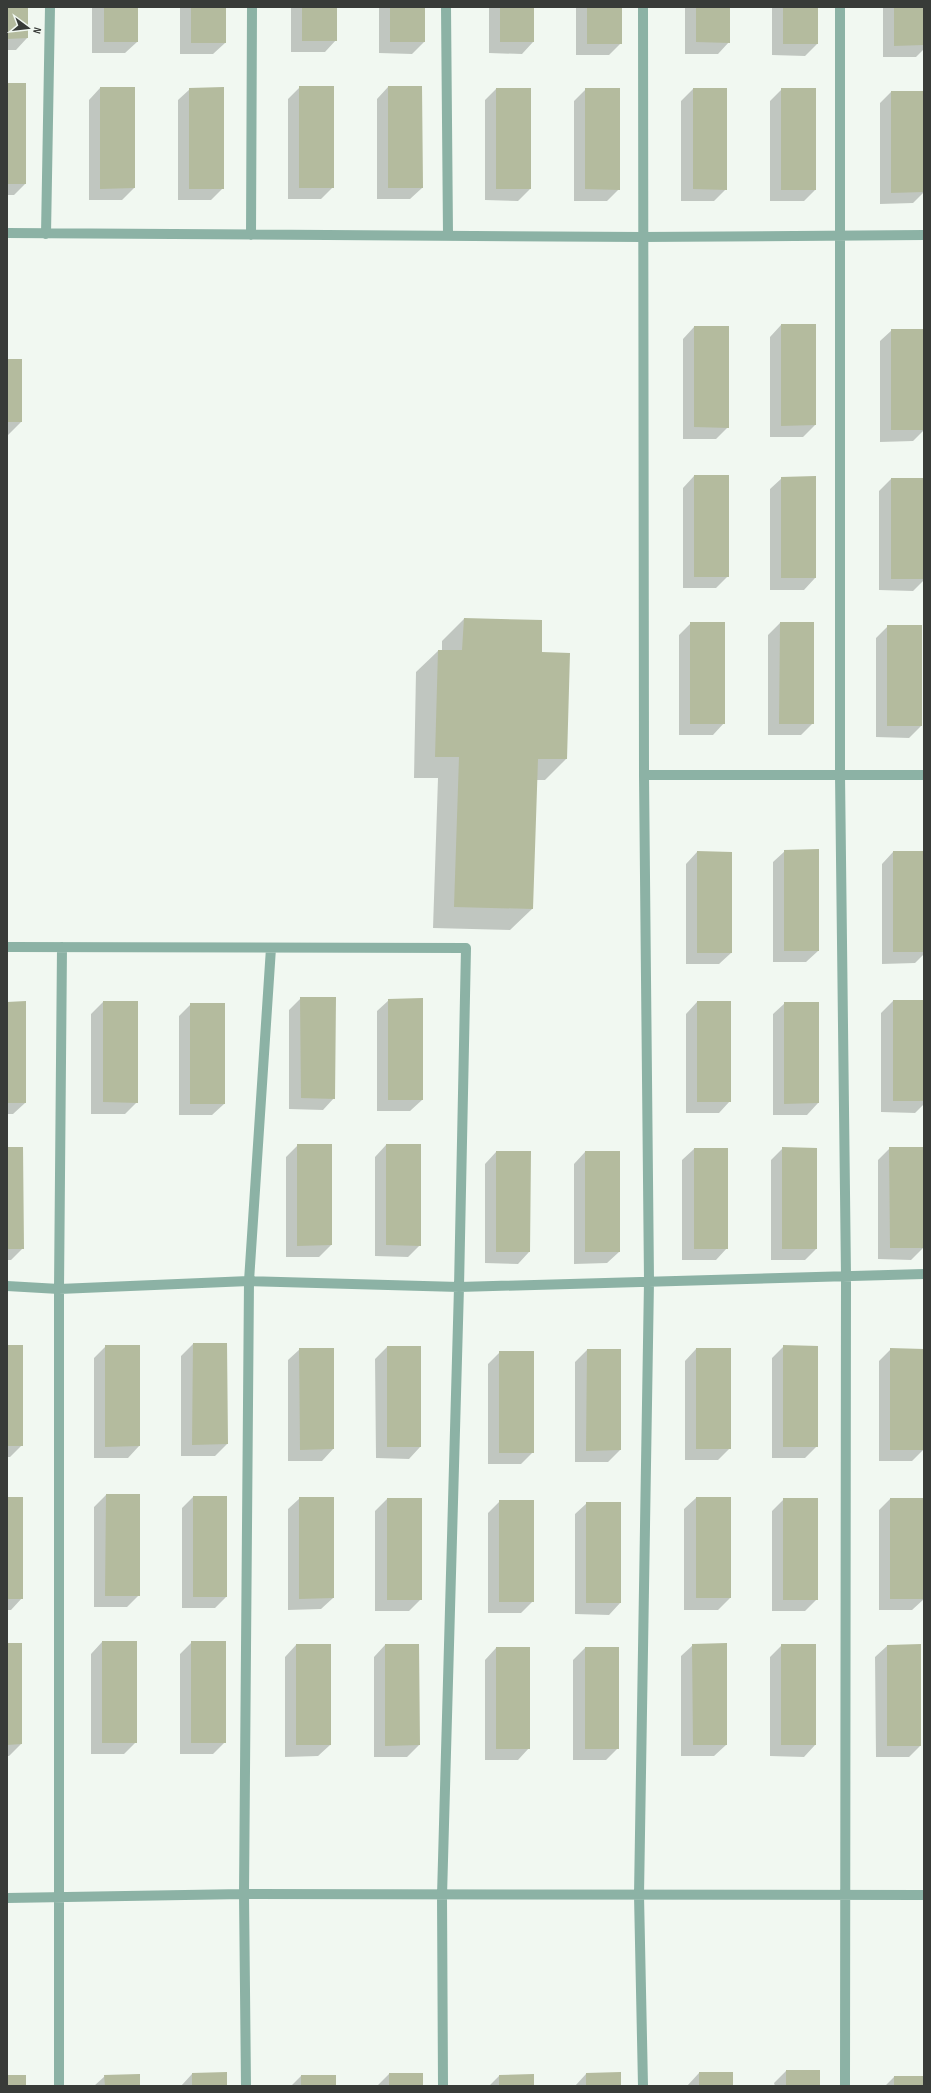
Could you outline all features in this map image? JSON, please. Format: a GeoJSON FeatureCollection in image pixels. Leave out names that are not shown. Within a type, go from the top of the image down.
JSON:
{"type":"FeatureCollection","features":[{"type":"Feature","properties":{"kind":"street"},"geometry":{"type":"LineString","coordinates":[[46,234],[50,7]]}},
{"type":"Feature","properties":{"kind":"street"},"geometry":{"type":"LineString","coordinates":[[251,235],[252,7]]}},
{"type":"Feature","properties":{"kind":"street"},"geometry":{"type":"LineString","coordinates":[[446,7],[448,235]]}},
{"type":"Feature","properties":{"kind":"street"},"geometry":{"type":"LineString","coordinates":[[643,7],[642,237],[644,775],[649,1281],[639,1895],[643,2086]]}},
{"type":"Feature","properties":{"kind":"street"},"geometry":{"type":"LineString","coordinates":[[840,7],[840,775],[846,1276],[845,2086]]}},
{"type":"Feature","properties":{"kind":"street"},"geometry":{"type":"LineString","coordinates":[[7,234],[642,237],[924,235]]}},
{"type":"Feature","properties":{"kind":"street"},"geometry":{"type":"LineString","coordinates":[[644,775],[924,775]]}},
{"type":"Feature","properties":{"kind":"street"},"geometry":{"type":"LineString","coordinates":[[58,2086],[59,1289],[62,946]]}},
{"type":"Feature","properties":{"kind":"street"},"geometry":{"type":"LineString","coordinates":[[7,947],[466,948],[459,1287],[442,1896],[443,2086]]}},
{"type":"Feature","properties":{"kind":"street"},"geometry":{"type":"LineString","coordinates":[[246,2086],[244,1894],[249,1282],[270,948]]}},
{"type":"Feature","properties":{"kind":"street"},"geometry":{"type":"LineString","coordinates":[[7,1286],[59,1289],[249,1282],[459,1287],[924,1274]]}},
{"type":"Feature","properties":{"kind":"street"},"geometry":{"type":"LineString","coordinates":[[7,1898],[59,1899],[244,1894],[442,1896],[924,1895]]}},
{"type":"Feature","properties":{"kind":"building"},"geometry":{"type":"Polygon","coordinates":[[[7,7],[28,7],[28,38],[7,39],[7,7]]]}},
{"type":"Feature","properties":{"kind":"building"},"geometry":{"type":"Polygon","coordinates":[[[104,7],[138,7],[138,42],[104,42],[104,7]]]}},
{"type":"Feature","properties":{"kind":"building"},"geometry":{"type":"Polygon","coordinates":[[[191,7],[226,7],[226,43],[191,43],[191,7]]]}},
{"type":"Feature","properties":{"kind":"building"},"geometry":{"type":"Polygon","coordinates":[[[302,7],[337,7],[337,41],[302,41],[302,7]]]}},
{"type":"Feature","properties":{"kind":"building"},"geometry":{"type":"Polygon","coordinates":[[[390,7],[425,7],[425,42],[390,42],[390,7]]]}},
{"type":"Feature","properties":{"kind":"building"},"geometry":{"type":"Polygon","coordinates":[[[500,7],[534,7],[534,42],[500,42],[500,7]]]}},
{"type":"Feature","properties":{"kind":"building"},"geometry":{"type":"Polygon","coordinates":[[[587,7],[622,7],[622,44],[587,44],[587,7]]]}},
{"type":"Feature","properties":{"kind":"building"},"geometry":{"type":"Polygon","coordinates":[[[696,7],[730,7],[730,43],[696,42],[696,7]]]}},
{"type":"Feature","properties":{"kind":"building"},"geometry":{"type":"Polygon","coordinates":[[[783,7],[818,7],[818,44],[783,44],[783,7]]]}},
{"type":"Feature","properties":{"kind":"building"},"geometry":{"type":"Polygon","coordinates":[[[894,7],[924,7],[924,45],[894,46],[894,7]]]}},
{"type":"Feature","properties":{"kind":"building"},"geometry":{"type":"Polygon","coordinates":[[[7,83],[26,83],[26,184],[7,184],[7,83]]]}},
{"type":"Feature","properties":{"kind":"building"},"geometry":{"type":"Polygon","coordinates":[[[299,86],[334,86],[334,188],[299,188],[299,86]]]}},
{"type":"Feature","properties":{"kind":"building"},"geometry":{"type":"Polygon","coordinates":[[[388,86],[422,86],[423,188],[388,188],[388,86]]]}},
{"type":"Feature","properties":{"kind":"building"},"geometry":{"type":"Polygon","coordinates":[[[100,87],[135,87],[135,188],[100,189],[100,87]]]}},
{"type":"Feature","properties":{"kind":"building"},"geometry":{"type":"Polygon","coordinates":[[[224,87],[224,189],[189,189],[189,88],[224,87]]]}},
{"type":"Feature","properties":{"kind":"building"},"geometry":{"type":"Polygon","coordinates":[[[496,88],[531,88],[531,189],[496,189],[496,88]]]}},
{"type":"Feature","properties":{"kind":"building"},"geometry":{"type":"Polygon","coordinates":[[[585,88],[620,88],[620,190],[585,189],[585,88]]]}},
{"type":"Feature","properties":{"kind":"building"},"geometry":{"type":"Polygon","coordinates":[[[693,88],[727,88],[727,190],[693,189],[693,88]]]}},
{"type":"Feature","properties":{"kind":"building"},"geometry":{"type":"Polygon","coordinates":[[[781,88],[816,88],[816,190],[781,190],[781,88]]]}},
{"type":"Feature","properties":{"kind":"building"},"geometry":{"type":"Polygon","coordinates":[[[891,91],[924,91],[924,192],[891,193],[891,91]]]}},
{"type":"Feature","properties":{"kind":"building"},"geometry":{"type":"Polygon","coordinates":[[[781,324],[816,324],[816,425],[781,426],[781,324]]]}},
{"type":"Feature","properties":{"kind":"building"},"geometry":{"type":"Polygon","coordinates":[[[694,326],[729,326],[729,428],[694,427],[694,326]]]}},
{"type":"Feature","properties":{"kind":"building"},"geometry":{"type":"Polygon","coordinates":[[[891,329],[924,329],[924,430],[891,430],[891,329]]]}},
{"type":"Feature","properties":{"kind":"building"},"geometry":{"type":"Polygon","coordinates":[[[7,359],[22,359],[22,422],[7,422],[7,359]]]}},
{"type":"Feature","properties":{"kind":"building"},"geometry":{"type":"Polygon","coordinates":[[[694,475],[729,475],[729,577],[694,577],[694,475]]]}},
{"type":"Feature","properties":{"kind":"building"},"geometry":{"type":"Polygon","coordinates":[[[816,476],[816,578],[781,578],[781,477],[816,476]]]}},
{"type":"Feature","properties":{"kind":"building"},"geometry":{"type":"Polygon","coordinates":[[[891,478],[924,478],[924,579],[891,579],[891,478]]]}},
{"type":"Feature","properties":{"kind":"building"},"geometry":{"type":"Polygon","coordinates":[[[464,618],[542,620],[542,652],[570,653],[567,759],[538,759],[533,909],[454,907],[459,757],[435,757],[438,650],[462,650],[464,618]]]}},
{"type":"Feature","properties":{"kind":"building"},"geometry":{"type":"Polygon","coordinates":[[[690,622],[725,622],[725,724],[690,724],[690,622]]]}},
{"type":"Feature","properties":{"kind":"building"},"geometry":{"type":"Polygon","coordinates":[[[780,622],[814,622],[814,724],[779,724],[780,622]]]}},
{"type":"Feature","properties":{"kind":"building"},"geometry":{"type":"Polygon","coordinates":[[[887,625],[922,625],[922,726],[887,726],[887,625]]]}},
{"type":"Feature","properties":{"kind":"building"},"geometry":{"type":"Polygon","coordinates":[[[819,849],[819,951],[784,951],[784,850],[819,849]]]}},
{"type":"Feature","properties":{"kind":"building"},"geometry":{"type":"Polygon","coordinates":[[[697,851],[732,852],[732,953],[697,953],[697,851]]]}},
{"type":"Feature","properties":{"kind":"building"},"geometry":{"type":"Polygon","coordinates":[[[893,851],[924,851],[924,952],[893,952],[893,851]]]}},
{"type":"Feature","properties":{"kind":"building"},"geometry":{"type":"Polygon","coordinates":[[[300,997],[336,997],[335,1099],[301,1098],[300,997]]]}},
{"type":"Feature","properties":{"kind":"building"},"geometry":{"type":"Polygon","coordinates":[[[423,998],[423,1100],[388,1100],[388,999],[423,998]]]}},
{"type":"Feature","properties":{"kind":"building"},"geometry":{"type":"Polygon","coordinates":[[[893,1000],[924,1000],[924,1101],[893,1101],[893,1000]]]}},
{"type":"Feature","properties":{"kind":"building"},"geometry":{"type":"Polygon","coordinates":[[[26,1001],[26,1103],[7,1103],[7,1002],[26,1001]]]}},
{"type":"Feature","properties":{"kind":"building"},"geometry":{"type":"Polygon","coordinates":[[[103,1001],[138,1001],[138,1103],[103,1102],[103,1001]]]}},
{"type":"Feature","properties":{"kind":"building"},"geometry":{"type":"Polygon","coordinates":[[[697,1001],[731,1001],[731,1102],[697,1102],[697,1001]]]}},
{"type":"Feature","properties":{"kind":"building"},"geometry":{"type":"Polygon","coordinates":[[[784,1002],[819,1002],[819,1103],[784,1104],[784,1002]]]}},
{"type":"Feature","properties":{"kind":"building"},"geometry":{"type":"Polygon","coordinates":[[[190,1003],[225,1003],[225,1104],[190,1104],[190,1003]]]}},
{"type":"Feature","properties":{"kind":"building"},"geometry":{"type":"Polygon","coordinates":[[[297,1144],[332,1144],[332,1245],[297,1246],[297,1144]]]}},
{"type":"Feature","properties":{"kind":"building"},"geometry":{"type":"Polygon","coordinates":[[[386,1144],[421,1144],[421,1246],[386,1245],[386,1144]]]}},
{"type":"Feature","properties":{"kind":"building"},"geometry":{"type":"Polygon","coordinates":[[[7,1147],[23,1147],[24,1249],[7,1249],[7,1147]]]}},
{"type":"Feature","properties":{"kind":"building"},"geometry":{"type":"Polygon","coordinates":[[[782,1147],[817,1148],[817,1249],[782,1249],[782,1147]]]}},
{"type":"Feature","properties":{"kind":"building"},"geometry":{"type":"Polygon","coordinates":[[[889,1147],[924,1147],[924,1248],[890,1248],[889,1147]]]}},
{"type":"Feature","properties":{"kind":"building"},"geometry":{"type":"Polygon","coordinates":[[[694,1148],[728,1148],[728,1249],[694,1249],[694,1148]]]}},
{"type":"Feature","properties":{"kind":"building"},"geometry":{"type":"Polygon","coordinates":[[[496,1151],[531,1151],[530,1252],[496,1252],[496,1151]]]}},
{"type":"Feature","properties":{"kind":"building"},"geometry":{"type":"Polygon","coordinates":[[[585,1151],[620,1151],[620,1252],[585,1252],[585,1151]]]}},
{"type":"Feature","properties":{"kind":"building"},"geometry":{"type":"Polygon","coordinates":[[[193,1343],[227,1343],[228,1444],[192,1445],[193,1343]]]}},
{"type":"Feature","properties":{"kind":"building"},"geometry":{"type":"Polygon","coordinates":[[[7,1345],[23,1345],[23,1446],[7,1446],[7,1345]]]}},
{"type":"Feature","properties":{"kind":"building"},"geometry":{"type":"Polygon","coordinates":[[[105,1345],[140,1345],[140,1446],[105,1447],[105,1345]]]}},
{"type":"Feature","properties":{"kind":"building"},"geometry":{"type":"Polygon","coordinates":[[[783,1345],[818,1346],[818,1447],[783,1447],[783,1345]]]}},
{"type":"Feature","properties":{"kind":"building"},"geometry":{"type":"Polygon","coordinates":[[[387,1346],[421,1346],[421,1447],[387,1447],[387,1346]]]}},
{"type":"Feature","properties":{"kind":"building"},"geometry":{"type":"Polygon","coordinates":[[[299,1348],[334,1348],[334,1449],[300,1450],[299,1348]]]}},
{"type":"Feature","properties":{"kind":"building"},"geometry":{"type":"Polygon","coordinates":[[[696,1348],[731,1348],[731,1449],[696,1449],[696,1348]]]}},
{"type":"Feature","properties":{"kind":"building"},"geometry":{"type":"Polygon","coordinates":[[[890,1348],[924,1349],[924,1450],[890,1450],[890,1348]]]}},
{"type":"Feature","properties":{"kind":"building"},"geometry":{"type":"Polygon","coordinates":[[[587,1349],[621,1349],[621,1450],[586,1451],[587,1349]]]}},
{"type":"Feature","properties":{"kind":"building"},"geometry":{"type":"Polygon","coordinates":[[[499,1351],[534,1351],[534,1453],[499,1453],[499,1351]]]}},
{"type":"Feature","properties":{"kind":"building"},"geometry":{"type":"Polygon","coordinates":[[[106,1494],[140,1494],[140,1596],[105,1596],[106,1494]]]}},
{"type":"Feature","properties":{"kind":"building"},"geometry":{"type":"Polygon","coordinates":[[[193,1496],[227,1496],[227,1597],[193,1597],[193,1496]]]}},
{"type":"Feature","properties":{"kind":"building"},"geometry":{"type":"Polygon","coordinates":[[[7,1497],[23,1497],[23,1599],[7,1599],[7,1497]]]}},
{"type":"Feature","properties":{"kind":"building"},"geometry":{"type":"Polygon","coordinates":[[[299,1497],[334,1497],[334,1598],[299,1599],[299,1497]]]}},
{"type":"Feature","properties":{"kind":"building"},"geometry":{"type":"Polygon","coordinates":[[[696,1497],[731,1497],[731,1598],[696,1598],[696,1497]]]}},
{"type":"Feature","properties":{"kind":"building"},"geometry":{"type":"Polygon","coordinates":[[[387,1498],[422,1498],[422,1600],[387,1600],[387,1498]]]}},
{"type":"Feature","properties":{"kind":"building"},"geometry":{"type":"Polygon","coordinates":[[[783,1498],[818,1498],[818,1600],[783,1600],[783,1498]]]}},
{"type":"Feature","properties":{"kind":"building"},"geometry":{"type":"Polygon","coordinates":[[[890,1498],[924,1498],[924,1599],[890,1599],[890,1498]]]}},
{"type":"Feature","properties":{"kind":"building"},"geometry":{"type":"Polygon","coordinates":[[[499,1500],[534,1500],[534,1602],[499,1602],[499,1500]]]}},
{"type":"Feature","properties":{"kind":"building"},"geometry":{"type":"Polygon","coordinates":[[[586,1502],[621,1502],[621,1603],[586,1603],[586,1502]]]}},
{"type":"Feature","properties":{"kind":"building"},"geometry":{"type":"Polygon","coordinates":[[[102,1641],[137,1641],[137,1743],[102,1743],[102,1641]]]}},
{"type":"Feature","properties":{"kind":"building"},"geometry":{"type":"Polygon","coordinates":[[[191,1641],[226,1641],[226,1743],[191,1743],[191,1641]]]}},
{"type":"Feature","properties":{"kind":"building"},"geometry":{"type":"Polygon","coordinates":[[[7,1643],[22,1643],[22,1744],[7,1745],[7,1643]]]}},
{"type":"Feature","properties":{"kind":"building"},"geometry":{"type":"Polygon","coordinates":[[[727,1643],[727,1745],[693,1745],[692,1644],[727,1643]]]}},
{"type":"Feature","properties":{"kind":"building"},"geometry":{"type":"Polygon","coordinates":[[[296,1644],[331,1644],[331,1745],[296,1745],[296,1644]]]}},
{"type":"Feature","properties":{"kind":"building"},"geometry":{"type":"Polygon","coordinates":[[[385,1644],[419,1644],[420,1745],[385,1746],[385,1644]]]}},
{"type":"Feature","properties":{"kind":"building"},"geometry":{"type":"Polygon","coordinates":[[[781,1644],[816,1644],[816,1745],[781,1745],[781,1644]]]}},
{"type":"Feature","properties":{"kind":"building"},"geometry":{"type":"Polygon","coordinates":[[[921,1644],[921,1746],[887,1746],[887,1645],[921,1644]]]}},
{"type":"Feature","properties":{"kind":"building"},"geometry":{"type":"Polygon","coordinates":[[[496,1647],[530,1647],[530,1749],[496,1749],[496,1647]]]}},
{"type":"Feature","properties":{"kind":"building"},"geometry":{"type":"Polygon","coordinates":[[[585,1647],[619,1647],[619,1749],[585,1749],[585,1647]]]}},
{"type":"Feature","properties":{"kind":"building"},"geometry":{"type":"Polygon","coordinates":[[[786,2070],[820,2070],[820,2086],[786,2086],[786,2070]]]}},
{"type":"Feature","properties":{"kind":"building"},"geometry":{"type":"Polygon","coordinates":[[[227,2072],[227,2086],[192,2086],[192,2073],[227,2072]]]}},
{"type":"Feature","properties":{"kind":"building"},"geometry":{"type":"Polygon","coordinates":[[[621,2072],[621,2086],[586,2086],[586,2073],[621,2072]]]}},
{"type":"Feature","properties":{"kind":"building"},"geometry":{"type":"Polygon","coordinates":[[[699,2072],[733,2072],[733,2086],[699,2086],[699,2072]]]}},
{"type":"Feature","properties":{"kind":"building"},"geometry":{"type":"Polygon","coordinates":[[[389,2073],[423,2073],[423,2086],[389,2086],[389,2073]]]}},
{"type":"Feature","properties":{"kind":"building"},"geometry":{"type":"Polygon","coordinates":[[[140,2074],[140,2086],[105,2086],[104,2075],[140,2074]]]}},
{"type":"Feature","properties":{"kind":"building"},"geometry":{"type":"Polygon","coordinates":[[[534,2074],[534,2086],[499,2086],[499,2075],[534,2074]]]}},
{"type":"Feature","properties":{"kind":"building"},"geometry":{"type":"Polygon","coordinates":[[[7,2075],[26,2075],[26,2086],[7,2086],[7,2075]]]}},
{"type":"Feature","properties":{"kind":"building"},"geometry":{"type":"Polygon","coordinates":[[[301,2075],[336,2075],[336,2086],[301,2086],[301,2075]]]}},
{"type":"Feature","properties":{"kind":"building"},"geometry":{"type":"Polygon","coordinates":[[[894,2076],[924,2076],[924,2086],[894,2086],[894,2076]]]}}]}
